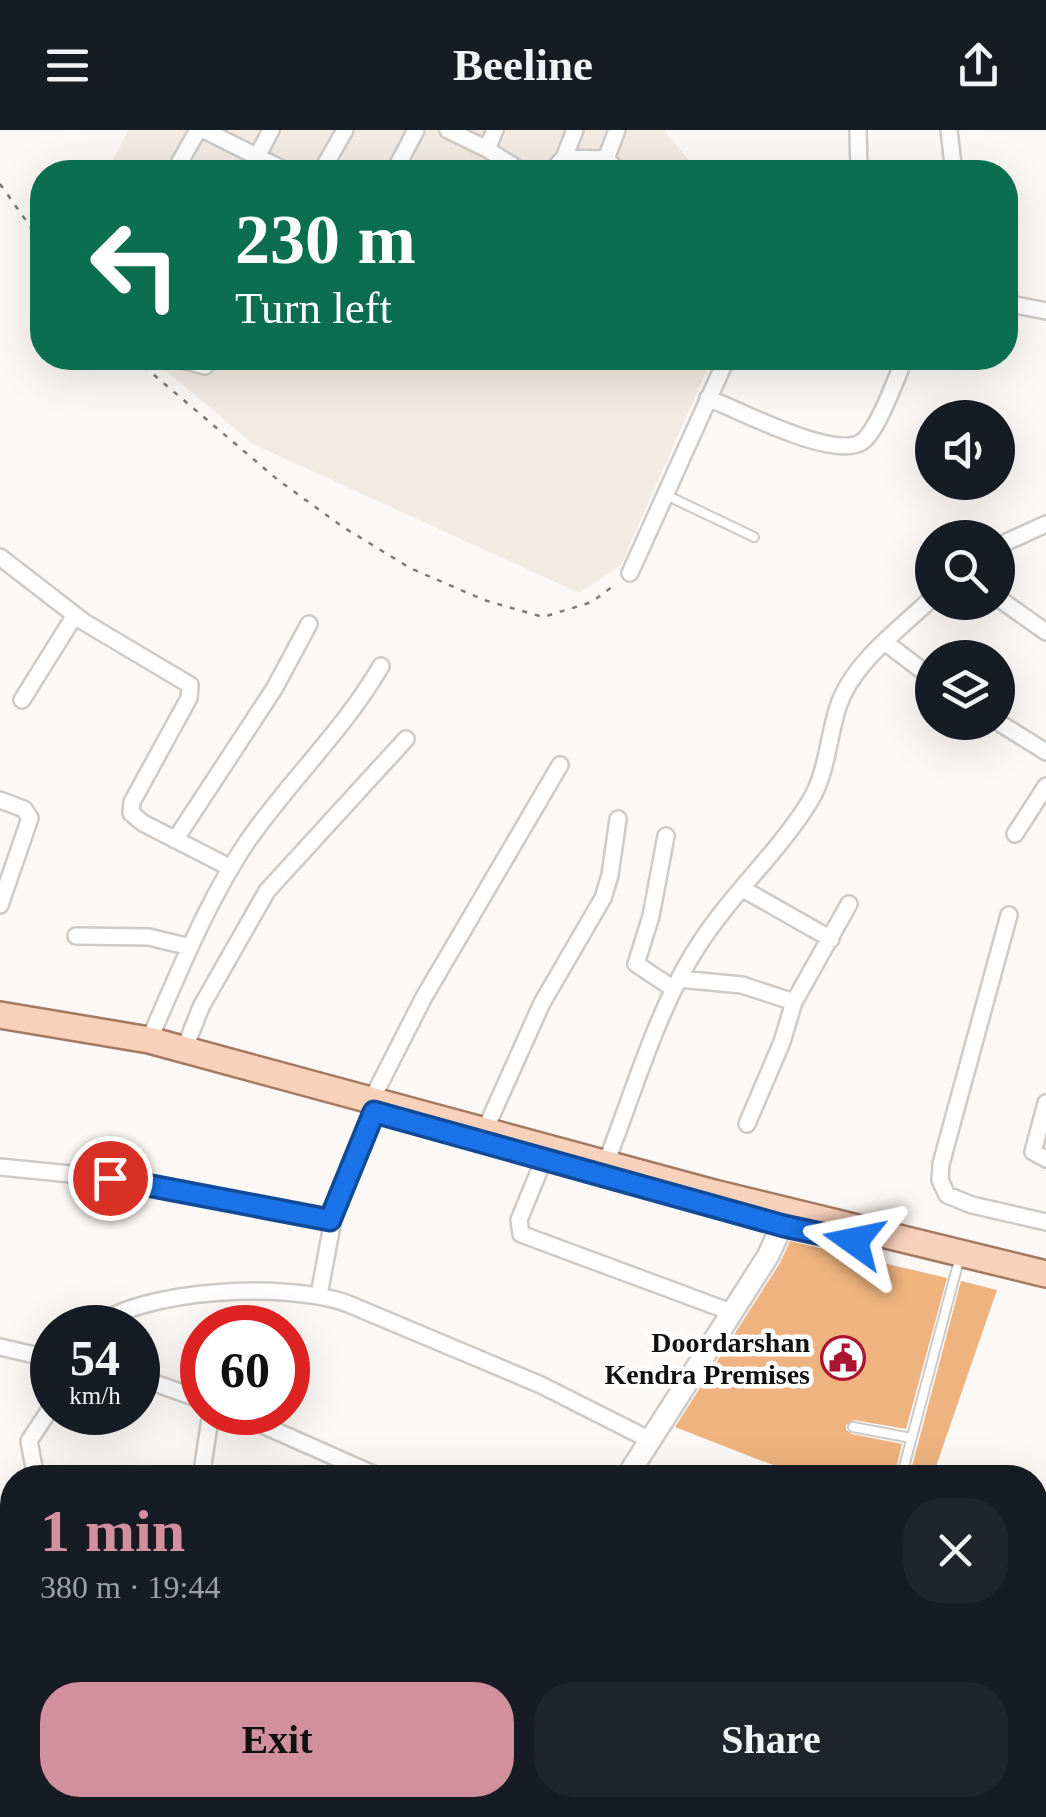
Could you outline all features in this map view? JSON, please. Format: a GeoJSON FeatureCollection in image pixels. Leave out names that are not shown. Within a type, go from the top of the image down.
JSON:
{"type":"FeatureCollection","features":[{"type":"Feature","properties":{"kind":"main road"},"geometry":{"type":"LineString","coordinates":[[0,1014],[149,1040],[544,1159],[1046,1286]]}},
{"type":"Feature","properties":{"kind":"main road"},"geometry":{"type":"LineString","coordinates":[[0,1027],[100,1042],[485,1130],[786,1219],[1046,1274]]}},
{"type":"Feature","properties":{"kind":"street"},"geometry":{"type":"LineString","coordinates":[[182,160],[201,130],[244,160]]}},
{"type":"Feature","properties":{"kind":"street"},"geometry":{"type":"LineString","coordinates":[[256,160],[271,130]]}},
{"type":"Feature","properties":{"kind":"street"},"geometry":{"type":"LineString","coordinates":[[328,160],[345,130]]}},
{"type":"Feature","properties":{"kind":"street"},"geometry":{"type":"LineString","coordinates":[[400,160],[416,130]]}},
{"type":"Feature","properties":{"kind":"street"},"geometry":{"type":"LineString","coordinates":[[448,130],[503,160]]}},
{"type":"Feature","properties":{"kind":"street"},"geometry":{"type":"LineString","coordinates":[[487,150],[495,130]]}},
{"type":"Feature","properties":{"kind":"street"},"geometry":{"type":"LineString","coordinates":[[575,130],[564,158],[606,159],[616,130]]}},
{"type":"Feature","properties":{"kind":"street"},"geometry":{"type":"LineString","coordinates":[[858,130],[859,160]]}},
{"type":"Feature","properties":{"kind":"street"},"geometry":{"type":"LineString","coordinates":[[949,130],[952,160]]}},
{"type":"Feature","properties":{"kind":"street"},"geometry":{"type":"LineString","coordinates":[[1018,306],[1046,311]]}},
{"type":"Feature","properties":{"kind":"street"},"geometry":{"type":"LineString","coordinates":[[630,574],[721,370]]}},
{"type":"Feature","properties":{"kind":"street"},"geometry":{"type":"LineString","coordinates":[[708,398],[813,440],[851,447],[865,440],[900,370]]}},
{"type":"Feature","properties":{"kind":"street"},"geometry":{"type":"LineString","coordinates":[[1015,538],[1046,524]]}},
{"type":"Feature","properties":{"kind":"street"},"geometry":{"type":"LineString","coordinates":[[0,557],[75,615],[190,685],[189,698],[130,813],[143,824],[231,868]]}},
{"type":"Feature","properties":{"kind":"street"},"geometry":{"type":"LineString","coordinates":[[1015,610],[1046,632]]}},
{"type":"Feature","properties":{"kind":"street"},"geometry":{"type":"LineString","coordinates":[[22,700],[75,615]]}},
{"type":"Feature","properties":{"kind":"street"},"geometry":{"type":"LineString","coordinates":[[606,1163],[676,984],[699,944],[810,800],[820,782],[844,693],[856,674],[915,615]]}},
{"type":"Feature","properties":{"kind":"street"},"geometry":{"type":"LineString","coordinates":[[175,840],[274,689],[309,624]]}},
{"type":"Feature","properties":{"kind":"street"},"geometry":{"type":"LineString","coordinates":[[886,643],[915,665]]}},
{"type":"Feature","properties":{"kind":"street"},"geometry":{"type":"LineString","coordinates":[[149,1040],[190,947],[231,868],[267,816],[360,703],[381,666]]}},
{"type":"Feature","properties":{"kind":"street"},"geometry":{"type":"LineString","coordinates":[[1015,733],[1046,752]]}},
{"type":"Feature","properties":{"kind":"street"},"geometry":{"type":"LineString","coordinates":[[184,1050],[201,1007],[266,892],[406,739]]}},
{"type":"Feature","properties":{"kind":"street"},"geometry":{"type":"LineString","coordinates":[[319,1295],[330,1220],[373,1106],[424,997],[560,765]]}},
{"type":"Feature","properties":{"kind":"street"},"geometry":{"type":"LineString","coordinates":[[1015,834],[1046,786]]}},
{"type":"Feature","properties":{"kind":"street"},"geometry":{"type":"LineString","coordinates":[[0,800],[24,809],[30,818],[0,905]]}},
{"type":"Feature","properties":{"kind":"street"},"geometry":{"type":"LineString","coordinates":[[485,1130],[542,1003],[602,898],[610,876],[618,818]]}},
{"type":"Feature","properties":{"kind":"street"},"geometry":{"type":"LineString","coordinates":[[666,836],[651,916],[636,964],[676,984],[742,986],[794,1002]]}},
{"type":"Feature","properties":{"kind":"street"},"geometry":{"type":"LineString","coordinates":[[743,889],[830,939]]}},
{"type":"Feature","properties":{"kind":"street"},"geometry":{"type":"LineString","coordinates":[[747,1124],[782,1042],[794,1002],[850,904]]}},
{"type":"Feature","properties":{"kind":"street"},"geometry":{"type":"LineString","coordinates":[[1009,915],[941,1164],[940,1180],[947,1195],[972,1205],[1046,1222]]}},
{"type":"Feature","properties":{"kind":"street"},"geometry":{"type":"LineString","coordinates":[[76,936],[149,937],[190,947]]}},
{"type":"Feature","properties":{"kind":"street"},"geometry":{"type":"LineString","coordinates":[[1046,1103],[1033,1152],[1046,1158]]}},
{"type":"Feature","properties":{"kind":"street"},"geometry":{"type":"LineString","coordinates":[[544,1159],[519,1220],[522,1234],[730,1312]]}},
{"type":"Feature","properties":{"kind":"street"},"geometry":{"type":"LineString","coordinates":[[0,1167],[110,1178],[330,1220]]}},
{"type":"Feature","properties":{"kind":"street"},"geometry":{"type":"LineString","coordinates":[[633,1465],[786,1219]]}},
{"type":"Feature","properties":{"kind":"street"},"geometry":{"type":"LineString","coordinates":[[139,1305],[218,1293],[319,1295],[541,1385],[648,1438]]}},
{"type":"Feature","properties":{"kind":"street"},"geometry":{"type":"LineString","coordinates":[[0,1347],[30,1353]]}},
{"type":"Feature","properties":{"kind":"street"},"geometry":{"type":"LineString","coordinates":[[32,1435],[28,1449],[32,1465]]}},
{"type":"Feature","properties":{"kind":"street"},"geometry":{"type":"LineString","coordinates":[[203,1465],[207,1435]]}},
{"type":"Feature","properties":{"kind":"street"},"geometry":{"type":"LineString","coordinates":[[285,1435],[353,1465]]}},
{"type":"Feature","properties":{"kind":"lane"},"geometry":{"type":"LineString","coordinates":[[666,494],[754,537]]}},
{"type":"Feature","properties":{"kind":"lane"},"geometry":{"type":"LineString","coordinates":[[904,1465],[958,1264]]}},
{"type":"Feature","properties":{"kind":"lane"},"geometry":{"type":"LineString","coordinates":[[852,1426],[911,1438]]}},
{"type":"Feature","properties":{"kind":"path"},"geometry":{"type":"LineString","coordinates":[[0,184],[30,226]]}},
{"type":"Feature","properties":{"kind":"path"},"geometry":{"type":"LineString","coordinates":[[148,370],[278,480],[342,527],[410,568],[484,600],[543,617],[592,602],[630,574]]}},
{"type":"Feature","properties":{"kind":"shaded area"},"geometry":{"type":"Polygon","coordinates":[[[129,130],[664,130],[688,160],[113,160],[129,130]]]}},
{"type":"Feature","properties":{"kind":"shaded area"},"geometry":{"type":"Polygon","coordinates":[[[165,370],[707,370],[621,565],[579,593],[253,444],[165,370]]]}},
{"type":"Feature","properties":{"kind":"building","name":"Doordarshan Kendra Premises"},"geometry":{"type":"Polygon","coordinates":[[[790,1241],[947,1278],[906,1429],[854,1420],[846,1425],[852,1434],[902,1444],[897,1465],[773,1465],[675,1427],[780,1263],[790,1241]]]}},
{"type":"Feature","properties":{"kind":"building"},"geometry":{"type":"Polygon","coordinates":[[[961,1281],[997,1290],[936,1465],[912,1465],[961,1281]]]}},
{"type":"Feature","properties":{"kind":"place","name":"Doordarshan Kendra Premises"},"geometry":{"type":"Point","coordinates":[843,1358]}},
{"type":"Feature","properties":{"kind":"route"},"geometry":{"type":"LineString","coordinates":[[110,1178],[330,1220],[374,1112],[784,1226],[854,1241]]}}]}
